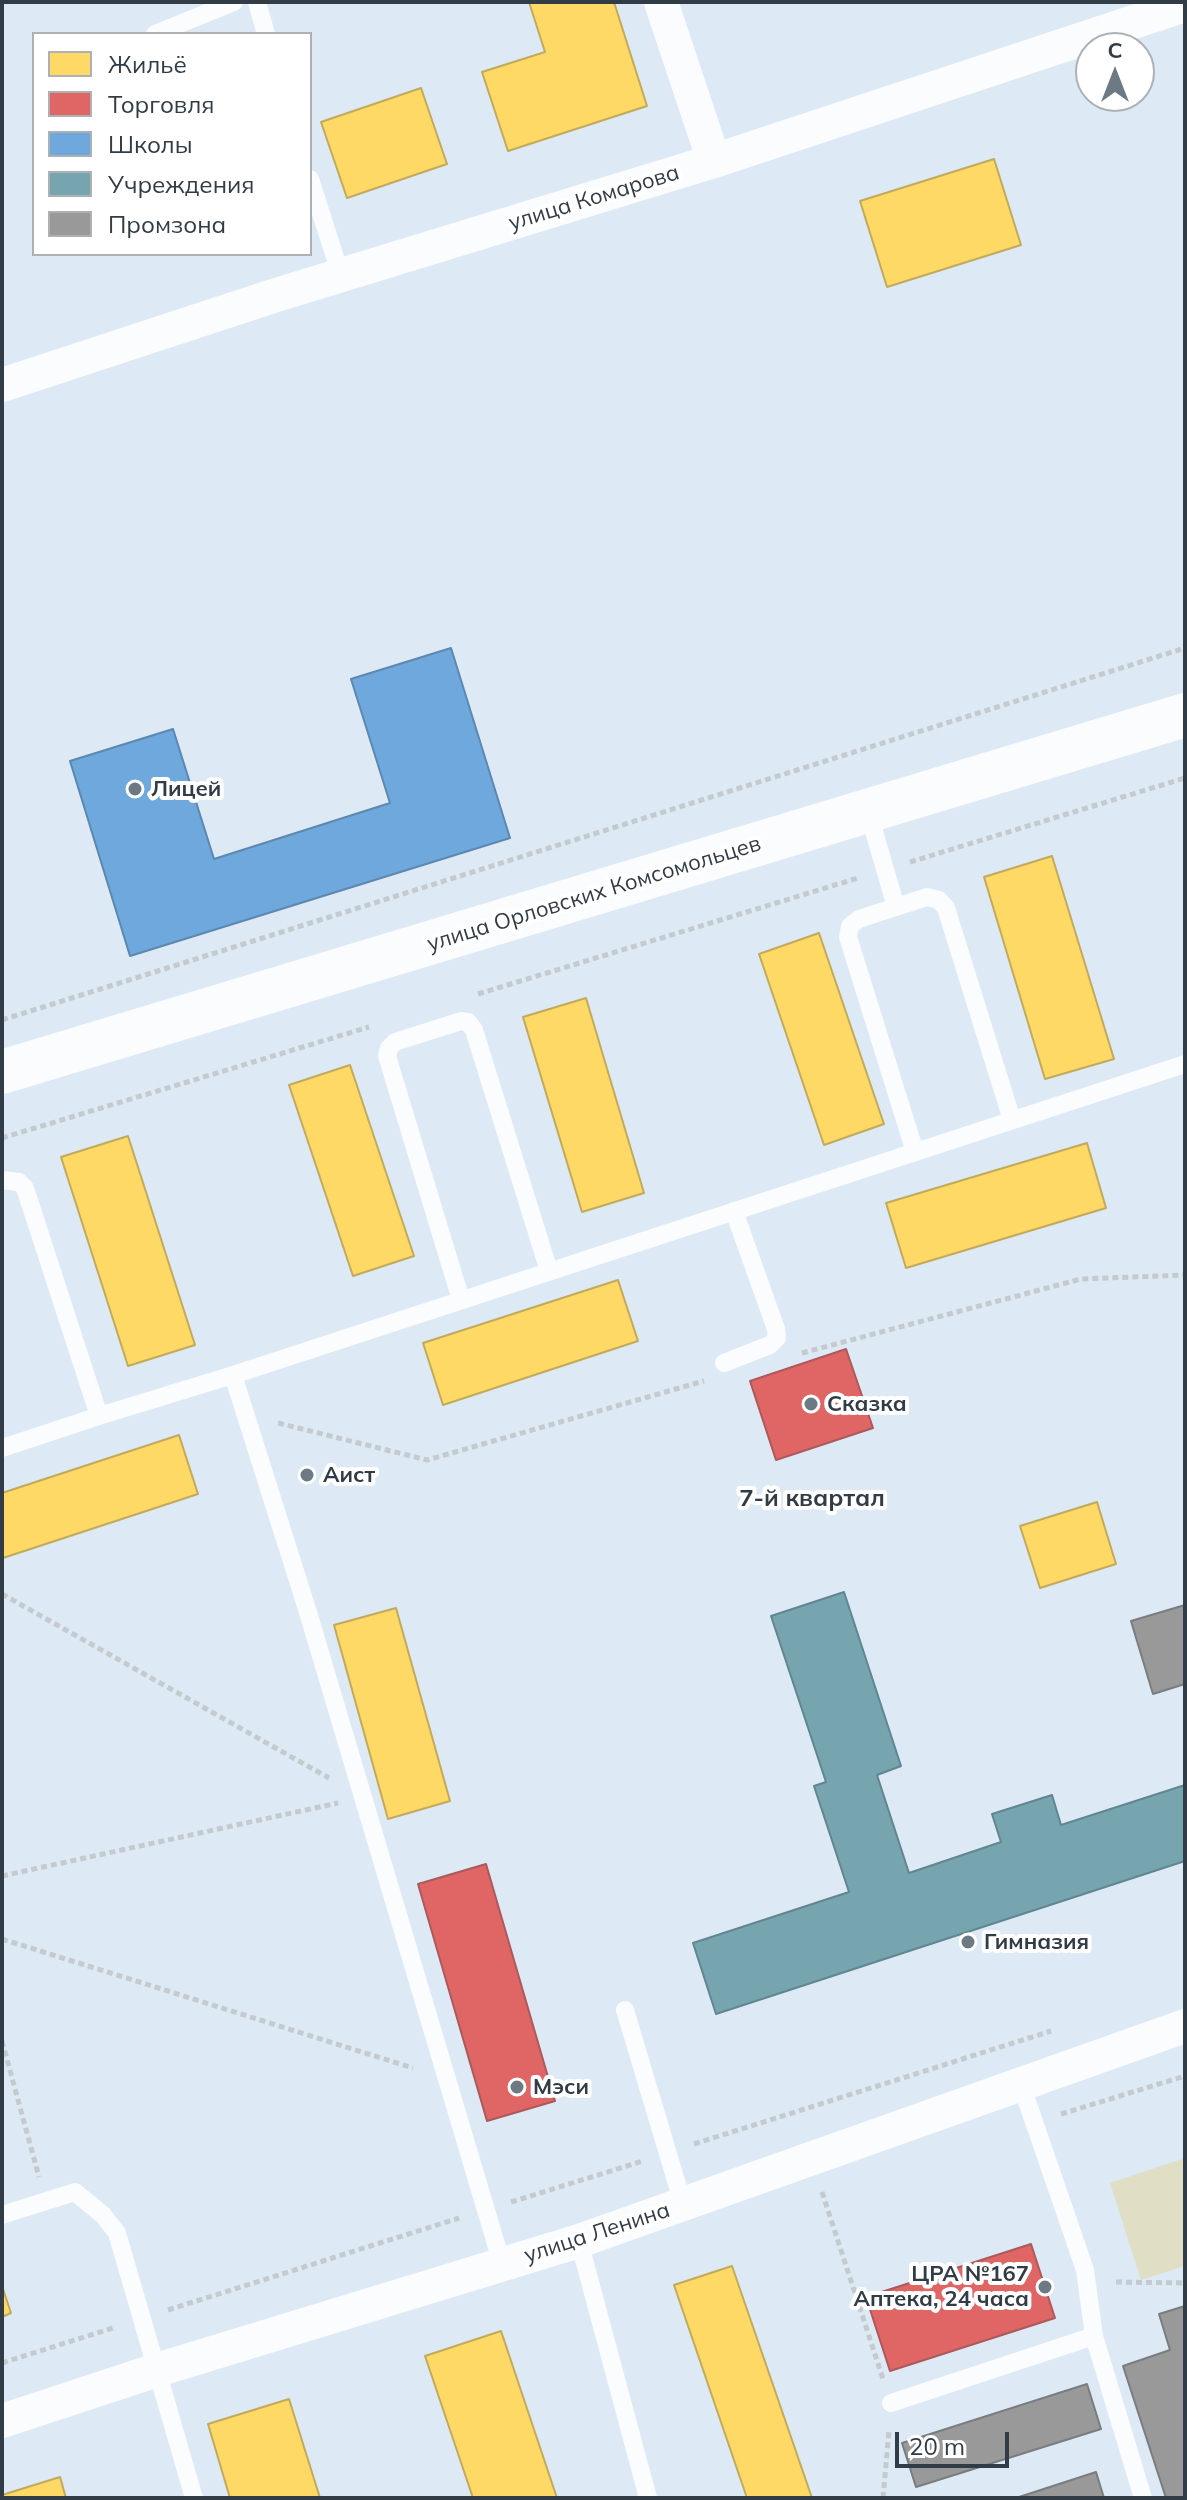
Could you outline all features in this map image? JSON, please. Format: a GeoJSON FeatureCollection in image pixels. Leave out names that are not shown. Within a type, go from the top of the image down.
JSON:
{"type":"FeatureCollection","features":[{"type":"Feature","properties":{"kind":"street"},"geometry":{"type":"LineString","coordinates":[[661,2],[714,161]]}},
{"type":"Feature","properties":{"kind":"street","name":"улица Комарова"},"geometry":{"type":"LineString","coordinates":[[2,385],[245,305],[714,161],[1185,5]]}},
{"type":"Feature","properties":{"kind":"street","name":"улица Орловских Комсомольцев"},"geometry":{"type":"LineString","coordinates":[[2,1072],[1185,715]]}},
{"type":"Feature","properties":{"kind":"street","name":"улица Ленина"},"geometry":{"type":"LineString","coordinates":[[2,2421],[157,2370],[579,2241],[1185,2026]]}},
{"type":"Feature","properties":{"kind":"lane"},"geometry":{"type":"LineString","coordinates":[[160,32],[234,2]]}},
{"type":"Feature","properties":{"kind":"lane"},"geometry":{"type":"LineString","coordinates":[[257,2],[265,32]]}},
{"type":"Feature","properties":{"kind":"lane"},"geometry":{"type":"LineString","coordinates":[[312,185],[341,276]]}},
{"type":"Feature","properties":{"kind":"lane"},"geometry":{"type":"LineString","coordinates":[[868,811],[896,907]]}},
{"type":"Feature","properties":{"kind":"lane"},"geometry":{"type":"LineString","coordinates":[[915,1152],[848,937],[850,926],[859,919],[927,897],[939,900],[946,908],[1012,1120]]}},
{"type":"Feature","properties":{"kind":"lane"},"geometry":{"type":"LineString","coordinates":[[461,1300],[387,1056],[395,1042],[461,1021],[468,1022],[474,1030],[549,1271]]}},
{"type":"Feature","properties":{"kind":"lane"},"geometry":{"type":"LineString","coordinates":[[2,1448],[1185,1064]]}},
{"type":"Feature","properties":{"kind":"lane"},"geometry":{"type":"LineString","coordinates":[[2,1180],[19,1182],[25,1188],[99,1416]]}},
{"type":"Feature","properties":{"kind":"lane"},"geometry":{"type":"LineString","coordinates":[[724,1363],[770,1345],[777,1338],[734,1211]]}},
{"type":"Feature","properties":{"kind":"lane"},"geometry":{"type":"LineString","coordinates":[[233,1375],[502,2264]]}},
{"type":"Feature","properties":{"kind":"lane"},"geometry":{"type":"LineString","coordinates":[[625,2010],[683,2204]]}},
{"type":"Feature","properties":{"kind":"lane"},"geometry":{"type":"LineString","coordinates":[[1021,2084],[1085,2270],[1094,2336],[1143,2498]]}},
{"type":"Feature","properties":{"kind":"lane"},"geometry":{"type":"LineString","coordinates":[[2,2215],[75,2192],[103,2215],[117,2233],[194,2498]]}},
{"type":"Feature","properties":{"kind":"lane"},"geometry":{"type":"LineString","coordinates":[[579,2241],[648,2498]]}},
{"type":"Feature","properties":{"kind":"lane"},"geometry":{"type":"LineString","coordinates":[[891,2403],[1094,2336]]}},
{"type":"Feature","properties":{"kind":"path"},"geometry":{"type":"LineString","coordinates":[[2,1020],[1185,648]]}},
{"type":"Feature","properties":{"kind":"path"},"geometry":{"type":"LineString","coordinates":[[477,994],[1185,778]]}},
{"type":"Feature","properties":{"kind":"path"},"geometry":{"type":"LineString","coordinates":[[2,1138],[371,1026]]}},
{"type":"Feature","properties":{"kind":"path"},"geometry":{"type":"LineString","coordinates":[[2,1594],[363,1797]]}},
{"type":"Feature","properties":{"kind":"path"},"geometry":{"type":"LineString","coordinates":[[2,1876],[363,1797]]}},
{"type":"Feature","properties":{"kind":"path"},"geometry":{"type":"LineString","coordinates":[[2,1939],[446,2078]]}},
{"type":"Feature","properties":{"kind":"path"},"geometry":{"type":"LineString","coordinates":[[2,2363],[1053,2031]]}},
{"type":"Feature","properties":{"kind":"path"},"geometry":{"type":"LineString","coordinates":[[2,2041],[46,2201]]}},
{"type":"Feature","properties":{"kind":"path"},"geometry":{"type":"LineString","coordinates":[[1034,2123],[1185,2076]]}},
{"type":"Feature","properties":{"kind":"path"},"geometry":{"type":"LineString","coordinates":[[822,2192],[891,2403],[883,2498]]}},
{"type":"Feature","properties":{"kind":"path"},"geometry":{"type":"LineString","coordinates":[[1087,2281],[1185,2283]]}},
{"type":"Feature","properties":{"kind":"green space"},"geometry":{"type":"Polygon","coordinates":[[[1185,2158],[1185,2266],[1141,2280],[1110,2183],[1185,2158]]]}},
{"type":"Feature","properties":{"kind":"building: Жильё"},"geometry":{"type":"Polygon","coordinates":[[[529,2],[614,2],[647,106],[508,151],[482,72],[545,52],[529,2]]]}},
{"type":"Feature","properties":{"kind":"building: Жильё"},"geometry":{"type":"Polygon","coordinates":[[[421,88],[447,164],[347,198],[321,122],[421,88]]]}},
{"type":"Feature","properties":{"kind":"building: Жильё"},"geometry":{"type":"Polygon","coordinates":[[[994,159],[1021,245],[887,287],[860,201],[994,159]]]}},
{"type":"Feature","properties":{"kind":"building: Жильё"},"geometry":{"type":"Polygon","coordinates":[[[1052,856],[1114,1059],[1045,1079],[984,877],[1052,856]]]}},
{"type":"Feature","properties":{"kind":"building: Жильё"},"geometry":{"type":"Polygon","coordinates":[[[819,933],[884,1124],[824,1145],[759,954],[819,933]]]}},
{"type":"Feature","properties":{"kind":"building: Жильё"},"geometry":{"type":"Polygon","coordinates":[[[586,998],[644,1193],[582,1212],[523,1017],[586,998]]]}},
{"type":"Feature","properties":{"kind":"building: Жильё"},"geometry":{"type":"Polygon","coordinates":[[[350,1065],[414,1256],[353,1276],[289,1085],[350,1065]]]}},
{"type":"Feature","properties":{"kind":"building: Жильё"},"geometry":{"type":"Polygon","coordinates":[[[128,1136],[195,1345],[128,1366],[61,1157],[128,1136]]]}},
{"type":"Feature","properties":{"kind":"building: Жильё"},"geometry":{"type":"Polygon","coordinates":[[[1087,1143],[1106,1208],[906,1268],[886,1203],[1087,1143]]]}},
{"type":"Feature","properties":{"kind":"building: Жильё"},"geometry":{"type":"Polygon","coordinates":[[[618,1280],[638,1341],[443,1405],[423,1343],[618,1280]]]}},
{"type":"Feature","properties":{"kind":"building: Жильё"},"geometry":{"type":"Polygon","coordinates":[[[179,1435],[198,1494],[3,1558],[2,1493],[179,1435]]]}},
{"type":"Feature","properties":{"kind":"building: Жильё"},"geometry":{"type":"Polygon","coordinates":[[[1097,1502],[1116,1564],[1040,1588],[1020,1526],[1097,1502]]]}},
{"type":"Feature","properties":{"kind":"building: Жильё"},"geometry":{"type":"Polygon","coordinates":[[[396,1608],[450,1801],[388,1819],[334,1625],[396,1608]]]}},
{"type":"Feature","properties":{"kind":"building: Жильё"},"geometry":{"type":"Polygon","coordinates":[[[732,2266],[812,2498],[747,2498],[674,2285],[732,2266]]]}},
{"type":"Feature","properties":{"kind":"building: Жильё"},"geometry":{"type":"Polygon","coordinates":[[[2,2286],[11,2313],[2,2317],[2,2286]]]}},
{"type":"Feature","properties":{"kind":"building: Жильё"},"geometry":{"type":"Polygon","coordinates":[[[501,2331],[557,2498],[473,2498],[425,2356],[501,2331]]]}},
{"type":"Feature","properties":{"kind":"building: Жильё"},"geometry":{"type":"Polygon","coordinates":[[[289,2399],[320,2498],[230,2498],[208,2424],[289,2399]]]}},
{"type":"Feature","properties":{"kind":"building: Жильё"},"geometry":{"type":"Polygon","coordinates":[[[60,2477],[66,2498],[2,2498],[2,2495],[60,2477]]]}},
{"type":"Feature","properties":{"kind":"building: Торговля","name":"Сказка"},"geometry":{"type":"Polygon","coordinates":[[[846,1349],[873,1428],[776,1460],[750,1381],[846,1349]]]}},
{"type":"Feature","properties":{"kind":"building: Торговля"},"geometry":{"type":"Polygon","coordinates":[[[486,1864],[555,2101],[487,2121],[418,1884],[486,1864]]]}},
{"type":"Feature","properties":{"kind":"building: Торговля"},"geometry":{"type":"Polygon","coordinates":[[[1031,2244],[1055,2318],[890,2371],[866,2297],[1031,2244]]]}},
{"type":"Feature","properties":{"kind":"building: Школы","name":"Лицей"},"geometry":{"type":"Polygon","coordinates":[[[451,648],[510,838],[130,956],[70,761],[173,729],[214,859],[390,803],[351,679],[451,648]]]}},
{"type":"Feature","properties":{"kind":"building: Учреждения"},"geometry":{"type":"Polygon","coordinates":[[[844,1592],[901,1766],[877,1775],[909,1873],[1001,1842],[992,1814],[1052,1795],[1061,1825],[1185,1785],[1185,1861],[716,2014],[693,1943],[849,1892],[814,1786],[826,1782],[771,1616],[844,1592]]]}},
{"type":"Feature","properties":{"kind":"building: Промзона"},"geometry":{"type":"Polygon","coordinates":[[[1185,1605],[1185,1684],[1153,1694],[1131,1621],[1185,1605]]]}},
{"type":"Feature","properties":{"kind":"building: Промзона"},"geometry":{"type":"Polygon","coordinates":[[[1185,2306],[1185,2498],[1166,2498],[1123,2366],[1170,2350],[1159,2314],[1185,2306]]]}},
{"type":"Feature","properties":{"kind":"building: Промзона"},"geometry":{"type":"Polygon","coordinates":[[[1087,2384],[1101,2429],[916,2487],[902,2443],[1087,2384]]]}},
{"type":"Feature","properties":{"kind":"building: Промзона"},"geometry":{"type":"Polygon","coordinates":[[[1096,2472],[1104,2498],[1016,2498],[1096,2472]]]}},
{"type":"Feature","properties":{"kind":"place","name":"Лицей"},"geometry":{"type":"Point","coordinates":[135,789]}},
{"type":"Feature","properties":{"kind":"place","name":"Сказка"},"geometry":{"type":"Point","coordinates":[811,1404]}},
{"type":"Feature","properties":{"kind":"place","name":"Аист"},"geometry":{"type":"Point","coordinates":[307,1475]}},
{"type":"Feature","properties":{"kind":"place","name":"Гимназия"},"geometry":{"type":"Point","coordinates":[968,1942]}},
{"type":"Feature","properties":{"kind":"place","name":"Мэси"},"geometry":{"type":"Point","coordinates":[517,2087]}},
{"type":"Feature","properties":{"kind":"place","name":"ЦРА №167 Аптека, 24 часа"},"geometry":{"type":"Point","coordinates":[1045,2287]}},
{"type":"Feature","properties":{"kind":"district","name":"7-й квартал"},"geometry":{"type":"Point","coordinates":[812,1499]}}]}
